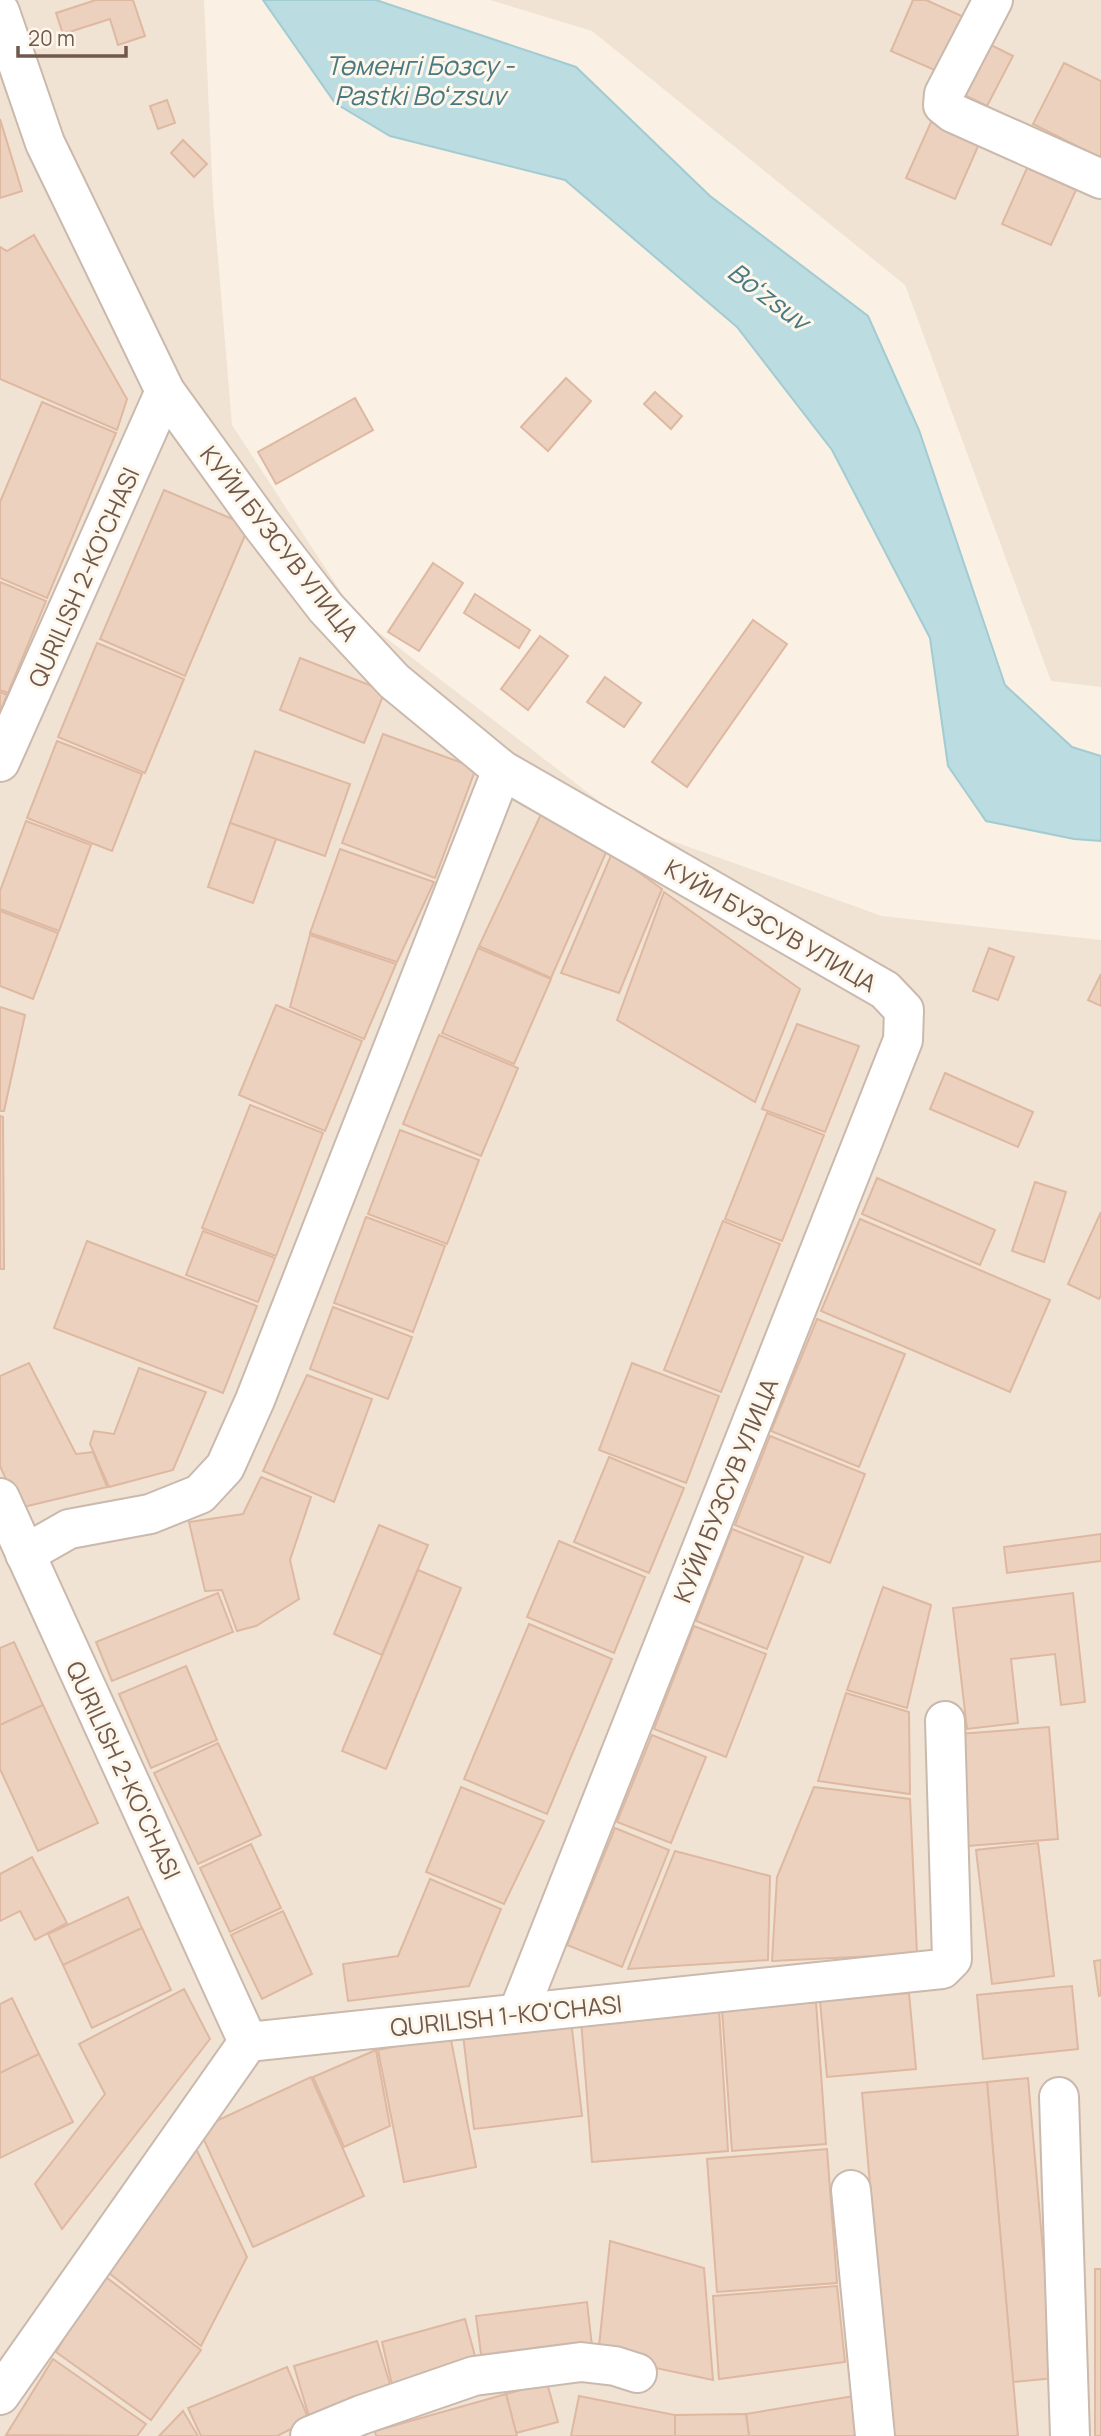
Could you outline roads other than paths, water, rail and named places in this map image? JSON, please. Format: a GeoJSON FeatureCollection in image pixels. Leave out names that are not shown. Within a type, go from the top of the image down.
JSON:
{"type":"FeatureCollection","features":[{"type":"Feature","properties":{"kind":"street"},"geometry":{"type":"LineString","coordinates":[[993,0],[944,94],[943,105],[953,113],[1101,179]]}},
{"type":"Feature","properties":{"kind":"street","name":"КУЙИ БУЗСУВ УЛИЦА"},"geometry":{"type":"LineString","coordinates":[[0,12],[45,143],[165,391],[261,524],[326,608],[394,681],[502,770],[885,990],[904,1010],[903,1040],[518,2012]]}},
{"type":"Feature","properties":{"kind":"street","name":"QURILISH 2-KO'CHASI"},"geometry":{"type":"LineString","coordinates":[[0,762],[165,391]]}},
{"type":"Feature","properties":{"kind":"street"},"geometry":{"type":"LineString","coordinates":[[25,1554],[69,1529],[150,1514],[200,1494],[225,1467],[255,1400],[502,770]]}},
{"type":"Feature","properties":{"kind":"street","name":"QURILISH 2-KO'CHASI"},"geometry":{"type":"LineString","coordinates":[[0,1498],[248,2042]]}},
{"type":"Feature","properties":{"kind":"street","name":"QURILISH 1-KO'CHASI"},"geometry":{"type":"LineString","coordinates":[[248,2042],[942,1969],[952,1959],[945,1721]]}},
{"type":"Feature","properties":{"kind":"street"},"geometry":{"type":"LineString","coordinates":[[0,2395],[248,2042]]}},
{"type":"Feature","properties":{"kind":"street"},"geometry":{"type":"LineString","coordinates":[[1059,2097],[1070,2436]]}},
{"type":"Feature","properties":{"kind":"street"},"geometry":{"type":"LineString","coordinates":[[851,2190],[875,2436]]}},
{"type":"Feature","properties":{"kind":"street"},"geometry":{"type":"LineString","coordinates":[[310,2436],[361,2415],[474,2376],[581,2362],[615,2366],[637,2373]]}},
{"type":"Feature","properties":{"kind":"water","name":"Төменгі Бозсу - Pastki Boʻzsuv"},"geometry":{"type":"Polygon","coordinates":[[[263,0],[376,0],[576,67],[710,196],[868,316],[919,430],[1005,685],[1072,747],[1101,756],[1101,841],[1074,839],[986,821],[948,766],[930,638],[832,450],[737,327],[565,180],[390,136],[335,103],[263,0]]]}},
{"type":"Feature","properties":{"kind":"water label","name":"Boʻzsuv"},"geometry":{"type":"Point","coordinates":[769,296]}}]}
